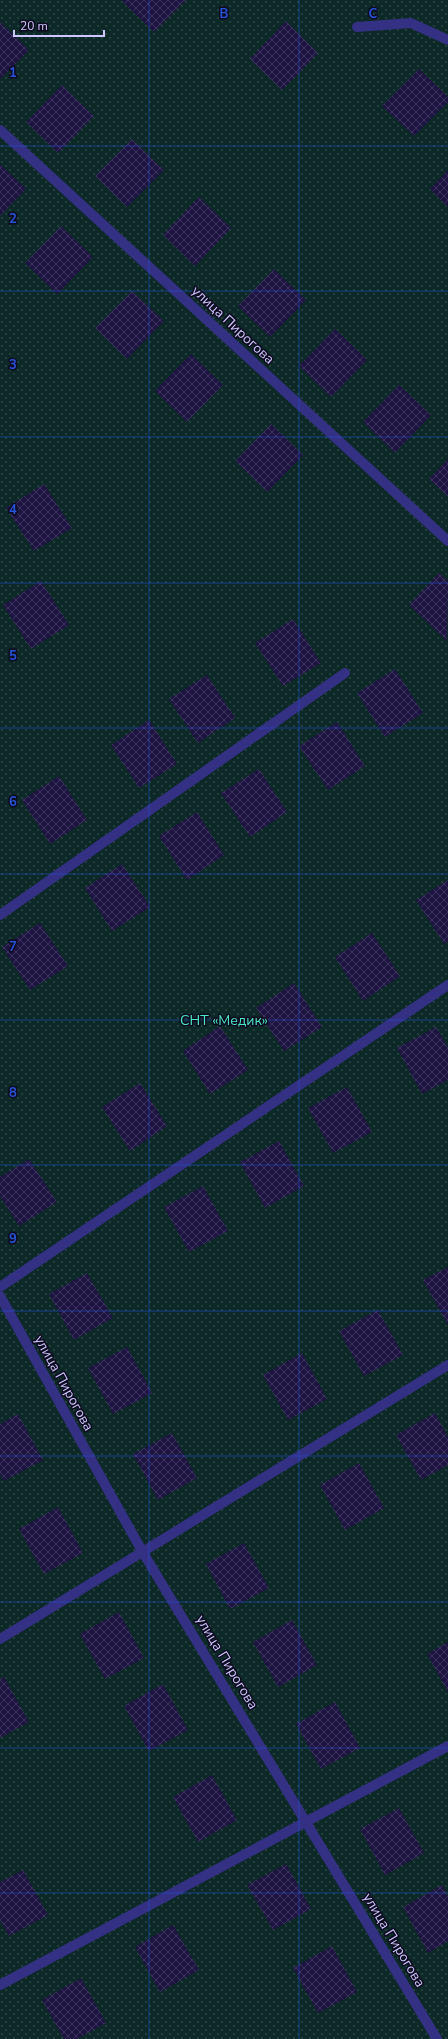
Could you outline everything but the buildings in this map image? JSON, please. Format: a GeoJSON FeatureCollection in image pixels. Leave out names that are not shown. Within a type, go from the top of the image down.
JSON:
{"type":"FeatureCollection","features":[{"type":"Feature","properties":{"kind":"street"},"geometry":{"type":"LineString","coordinates":[[357,28],[411,23],[448,40]]}},
{"type":"Feature","properties":{"kind":"street","name":"улица Пирогова"},"geometry":{"type":"LineString","coordinates":[[0,130],[448,541]]}},
{"type":"Feature","properties":{"kind":"street"},"geometry":{"type":"LineString","coordinates":[[0,916],[345,673]]}},
{"type":"Feature","properties":{"kind":"street"},"geometry":{"type":"LineString","coordinates":[[0,1287],[448,985]]}},
{"type":"Feature","properties":{"kind":"street","name":"улица Пирогова"},"geometry":{"type":"LineString","coordinates":[[0,1296],[142,1551],[437,2039]]}},
{"type":"Feature","properties":{"kind":"street"},"geometry":{"type":"LineString","coordinates":[[0,1639],[448,1364]]}},
{"type":"Feature","properties":{"kind":"street"},"geometry":{"type":"LineString","coordinates":[[0,1985],[448,1746]]}},
{"type":"Feature","properties":{"kind":"green space","name":"СНТ «Медик»"},"geometry":{"type":"Polygon","coordinates":[[[0,0],[448,0],[448,2039],[0,2039],[0,0]]]}}]}
